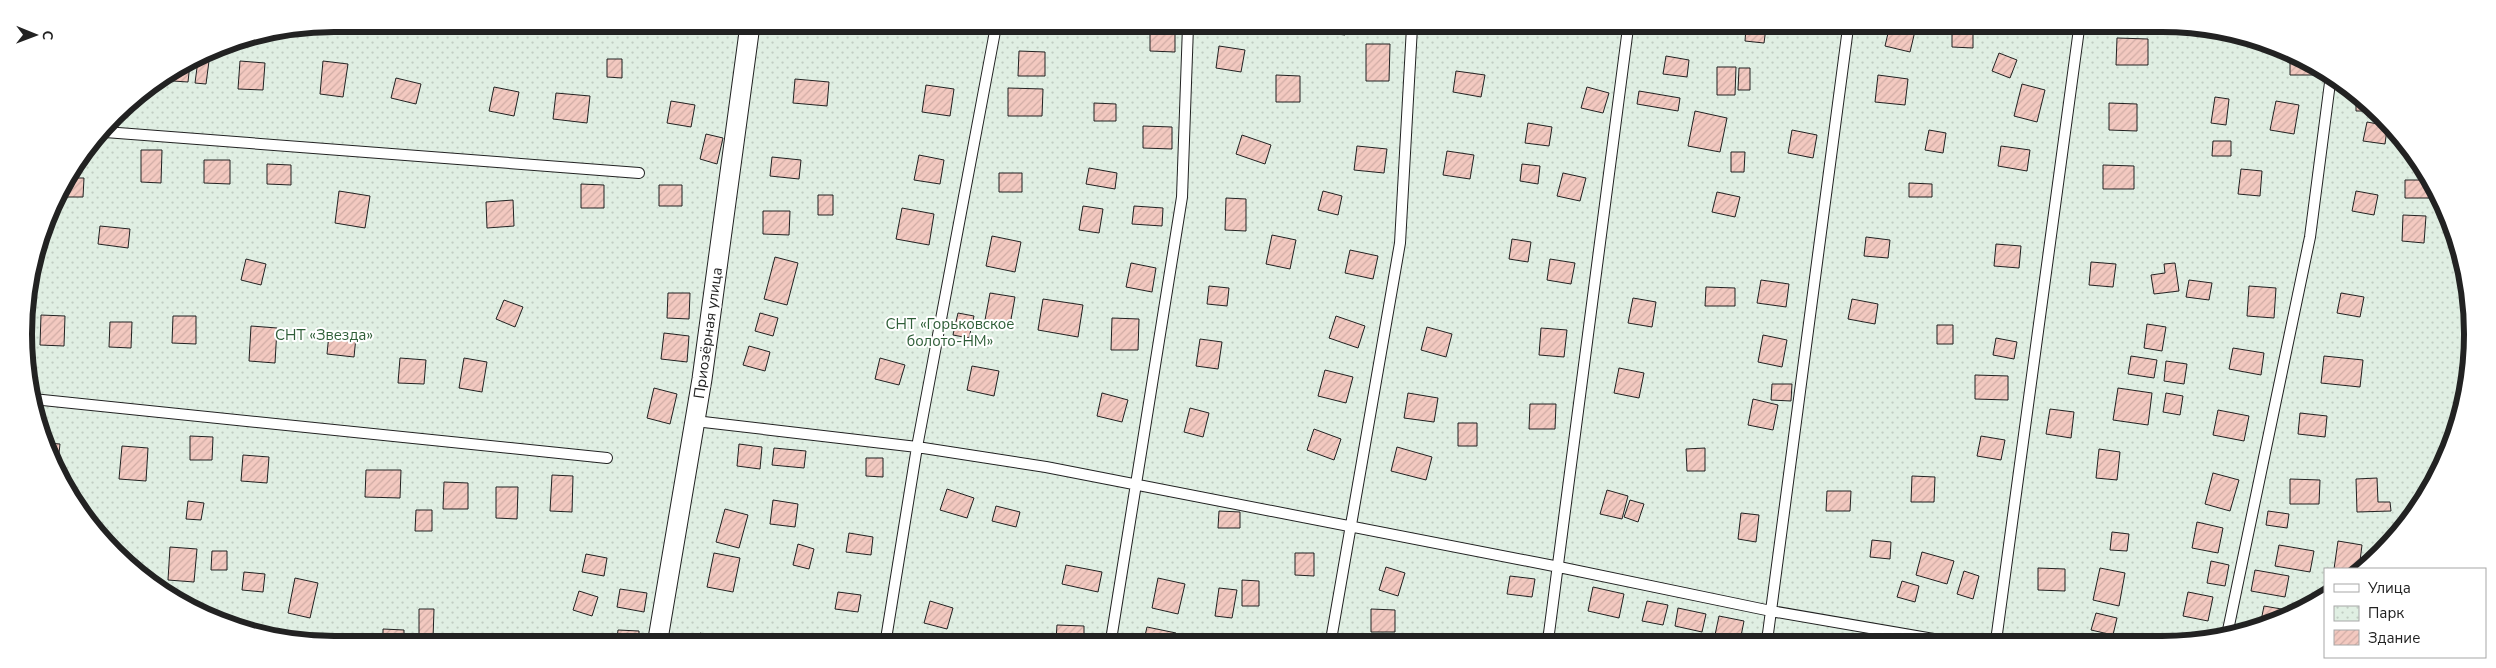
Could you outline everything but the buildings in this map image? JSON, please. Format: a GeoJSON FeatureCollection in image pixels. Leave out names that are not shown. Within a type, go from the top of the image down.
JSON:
{"type":"FeatureCollection","features":[{"type":"Feature","properties":{"kind":"street","name":"Приозёрная улица"},"geometry":{"type":"LineString","coordinates":[[659,636],[695,421],[749,32]]}},
{"type":"Feature","properties":{"kind":"lane"},"geometry":{"type":"LineString","coordinates":[[886,636],[917,447],[995,32]]}},
{"type":"Feature","properties":{"kind":"lane"},"geometry":{"type":"LineString","coordinates":[[1112,636],[1182,197],[1188,32]]}},
{"type":"Feature","properties":{"kind":"lane"},"geometry":{"type":"LineString","coordinates":[[1332,636],[1349,527],[1400,243],[1412,32]]}},
{"type":"Feature","properties":{"kind":"lane"},"geometry":{"type":"LineString","coordinates":[[1549,636],[1627,32]]}},
{"type":"Feature","properties":{"kind":"lane"},"geometry":{"type":"LineString","coordinates":[[1768,636],[1847,32]]}},
{"type":"Feature","properties":{"kind":"lane"},"geometry":{"type":"LineString","coordinates":[[1997,636],[2079,32]]}},
{"type":"Feature","properties":{"kind":"lane"},"geometry":{"type":"LineString","coordinates":[[2228,628],[2310,237],[2330,83]]}},
{"type":"Feature","properties":{"kind":"lane"},"geometry":{"type":"LineString","coordinates":[[110,132],[639,173]]}},
{"type":"Feature","properties":{"kind":"lane"},"geometry":{"type":"LineString","coordinates":[[40,400],[607,458]]}},
{"type":"Feature","properties":{"kind":"lane"},"geometry":{"type":"LineString","coordinates":[[695,421],[917,447],[1046,466],[1559,567],[1771,611],[1916,636]]}},
{"type":"Feature","properties":{"kind":"green space","name":"СНТ «Горьковское болото-НМ»"},"geometry":{"type":"Polygon","coordinates":[[[334,32],[2162,32],[2221,38],[2277,55],[2330,83],[2361,107],[2389,135],[2413,166],[2441,219],[2458,275],[2464,334],[2458,393],[2441,449],[2423,485],[2413,502],[2389,533],[2361,561],[2352,568],[2324,568],[2324,589],[2277,613],[2221,630],[2201,633],[2162,636],[334,636],[275,630],[219,613],[183,595],[166,585],[135,561],[107,533],[83,502],[55,449],[38,393],[32,334],[38,275],[55,219],[83,166],[107,135],[135,107],[166,83],[183,73],[219,55],[275,38],[334,32]]]}},
{"type":"Feature","properties":{"kind":"park label","name":"СНТ «Звезда»"},"geometry":{"type":"Point","coordinates":[324,335]}}]}
